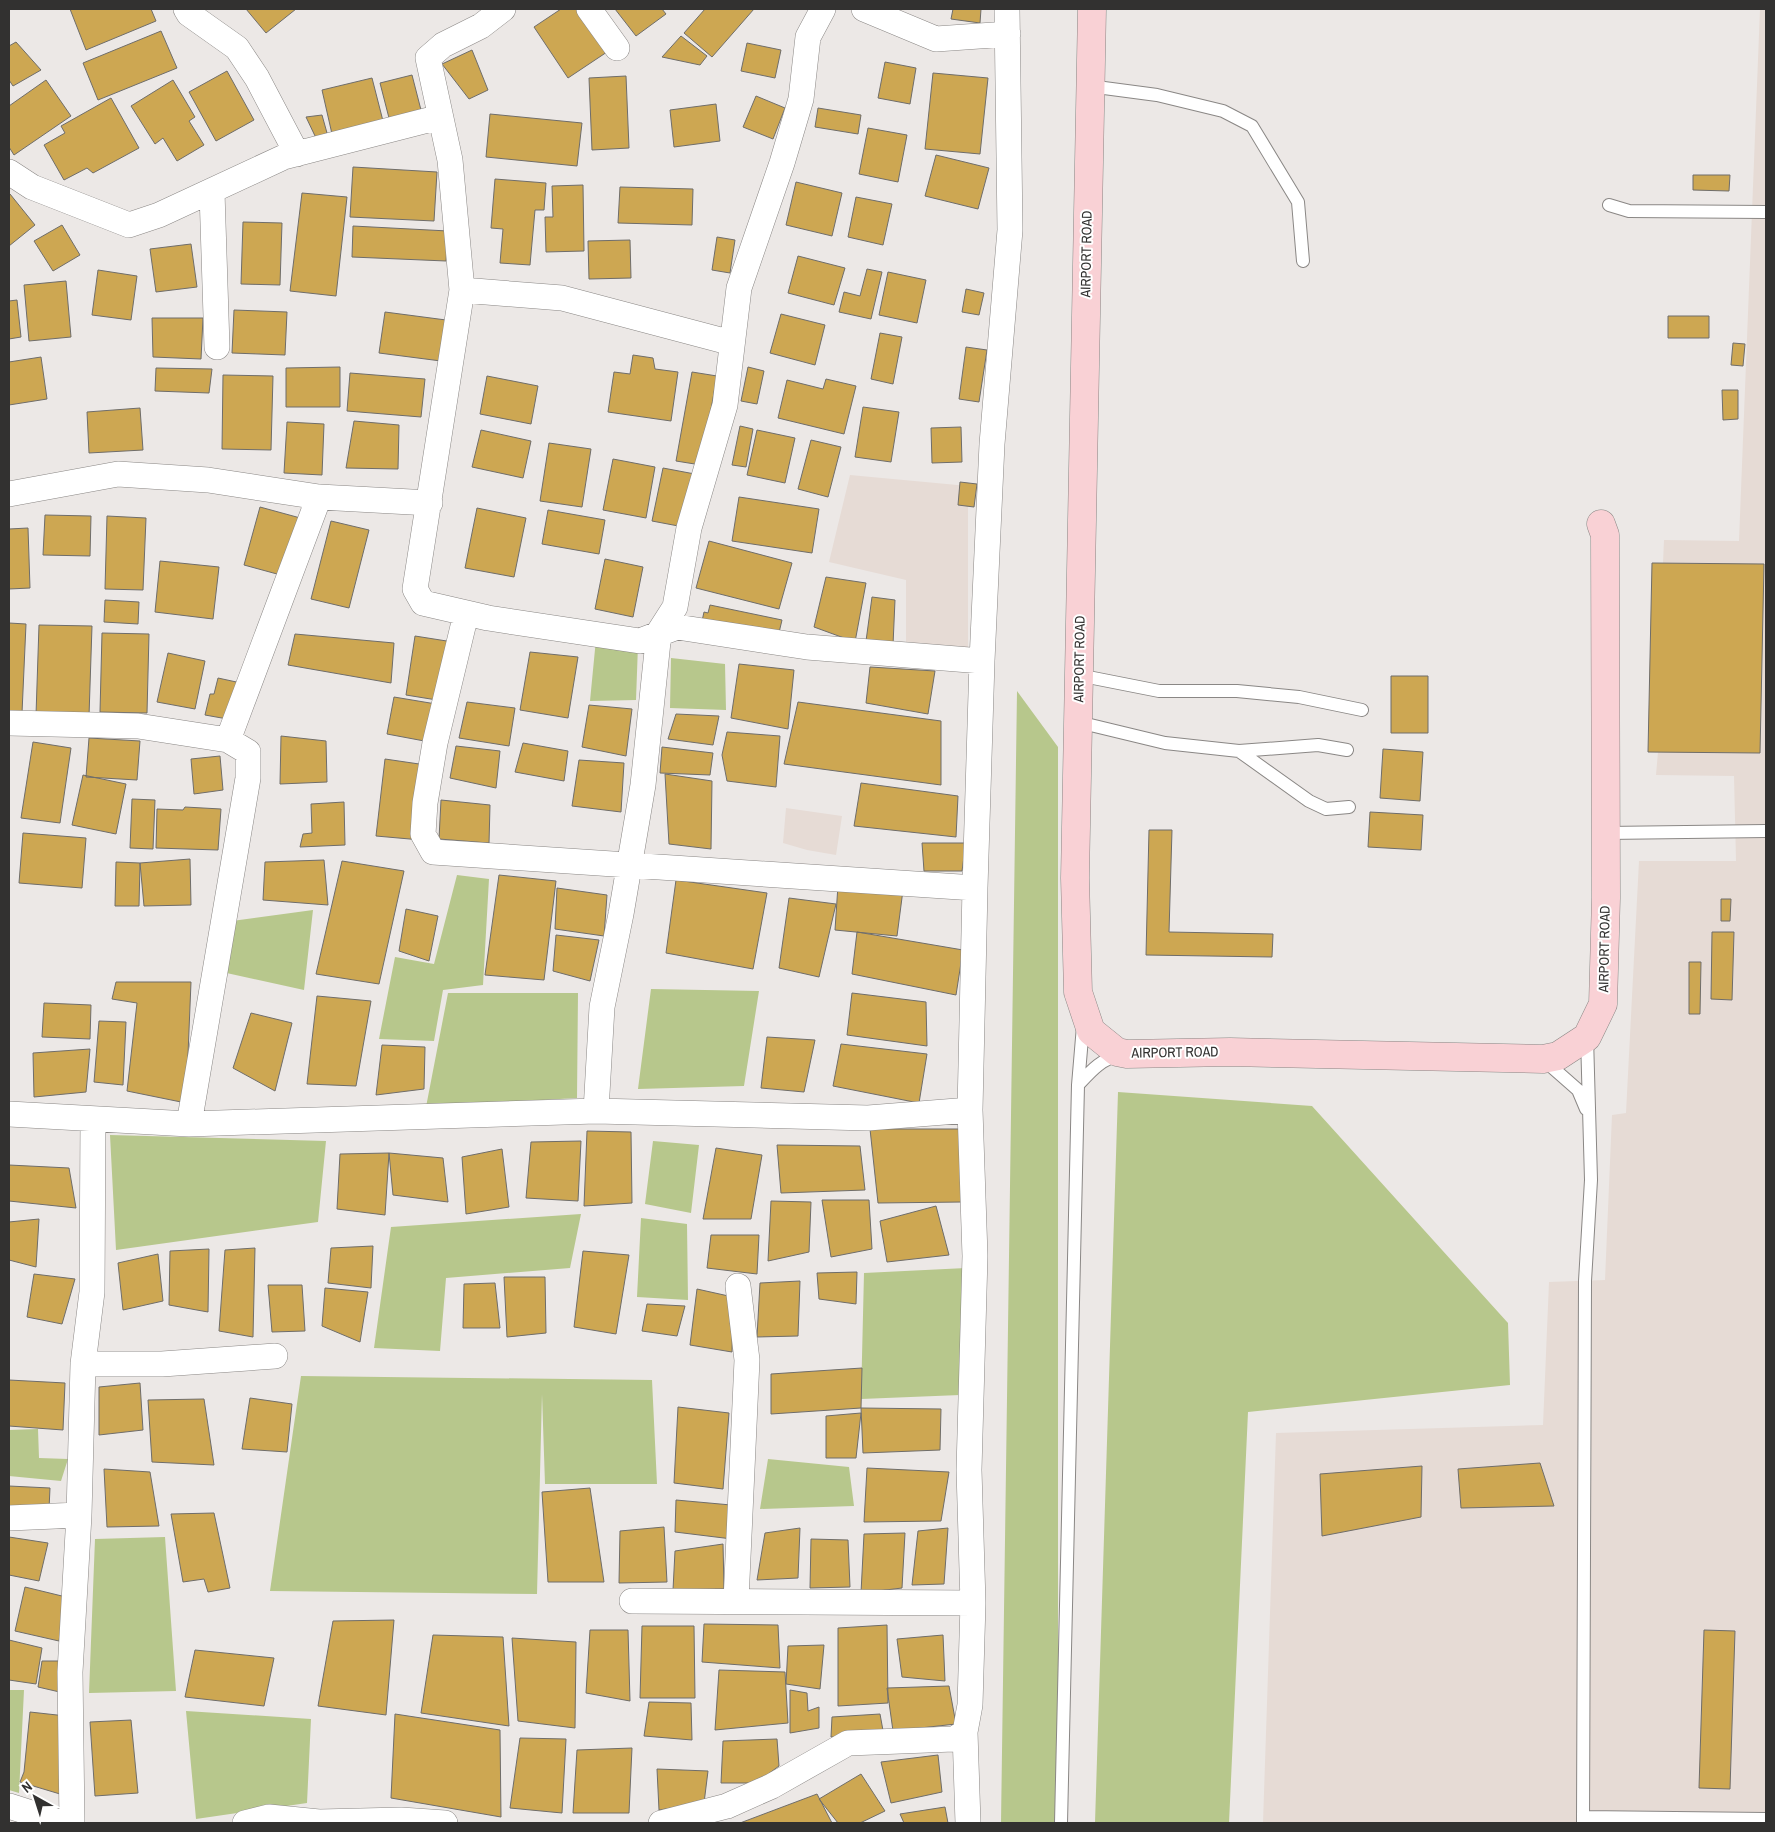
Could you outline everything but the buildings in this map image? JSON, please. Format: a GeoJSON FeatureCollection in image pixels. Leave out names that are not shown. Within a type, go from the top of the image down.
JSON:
{"type":"FeatureCollection","features":[{"type":"Feature","properties":{"kind":"main road","name":"AIRPORT ROAD"},"geometry":{"type":"LineString","coordinates":[[1092,9],[1075,878],[1078,992],[1092,1031],[1117,1052],[1126,1054],[1230,1052],[1543,1059],[1558,1056],[1587,1037],[1603,1004],[1606,833],[1605,535],[1601,524]]}},
{"type":"Feature","properties":{"kind":"street"},"geometry":{"type":"LineString","coordinates":[[186,9],[189,14],[237,48],[257,78],[296,154]]}},
{"type":"Feature","properties":{"kind":"street"},"geometry":{"type":"LineString","coordinates":[[503,9],[481,26],[443,45],[428,58],[450,160],[462,290],[415,589],[423,603],[466,614],[640,641],[659,632],[677,627],[807,647],[982,662]]}},
{"type":"Feature","properties":{"kind":"street"},"geometry":{"type":"LineString","coordinates":[[589,9],[617,48]]}},
{"type":"Feature","properties":{"kind":"street"},"geometry":{"type":"LineString","coordinates":[[596,1112],[602,1007],[621,914],[628,864],[643,785],[659,632],[675,606],[690,528],[725,405],[739,288],[782,163],[801,99],[808,37],[823,9]]}},
{"type":"Feature","properties":{"kind":"street"},"geometry":{"type":"LineString","coordinates":[[864,9],[936,40],[1008,34]]}},
{"type":"Feature","properties":{"kind":"street"},"geometry":{"type":"LineString","coordinates":[[968,1823],[965,1732],[970,1704],[973,1603],[969,1470],[974,1256],[970,1110],[982,662],[992,444],[1010,230],[1007,9]]}},
{"type":"Feature","properties":{"kind":"street"},"geometry":{"type":"LineString","coordinates":[[9,172],[32,187],[129,225],[159,215],[212,192],[284,157],[440,117]]}},
{"type":"Feature","properties":{"kind":"street"},"geometry":{"type":"LineString","coordinates":[[212,192],[217,347]]}},
{"type":"Feature","properties":{"kind":"street"},"geometry":{"type":"LineString","coordinates":[[462,290],[562,298],[732,343]]}},
{"type":"Feature","properties":{"kind":"street"},"geometry":{"type":"LineString","coordinates":[[9,494],[118,474],[208,480],[319,497],[430,503]]}},
{"type":"Feature","properties":{"kind":"street"},"geometry":{"type":"LineString","coordinates":[[228,740],[319,497]]}},
{"type":"Feature","properties":{"kind":"street"},"geometry":{"type":"LineString","coordinates":[[466,614],[435,743],[425,803],[423,834],[433,852],[975,888]]}},
{"type":"Feature","properties":{"kind":"street"},"geometry":{"type":"LineString","coordinates":[[9,723],[138,726],[228,740],[248,752],[248,778],[190,1124]]}},
{"type":"Feature","properties":{"kind":"street"},"geometry":{"type":"LineString","coordinates":[[9,1114],[190,1124],[596,1112],[868,1118],[970,1110]]}},
{"type":"Feature","properties":{"kind":"street"},"geometry":{"type":"LineString","coordinates":[[72,1823],[70,1672],[79,1515],[82,1364],[92,1292],[93,1119]]}},
{"type":"Feature","properties":{"kind":"street"},"geometry":{"type":"LineString","coordinates":[[736,1601],[747,1360],[738,1286]]}},
{"type":"Feature","properties":{"kind":"street"},"geometry":{"type":"LineString","coordinates":[[82,1364],[162,1364],[275,1356]]}},
{"type":"Feature","properties":{"kind":"street"},"geometry":{"type":"LineString","coordinates":[[9,1518],[79,1515]]}},
{"type":"Feature","properties":{"kind":"street"},"geometry":{"type":"LineString","coordinates":[[632,1601],[973,1603]]}},
{"type":"Feature","properties":{"kind":"street"},"geometry":{"type":"LineString","coordinates":[[661,1823],[727,1806],[772,1786],[848,1743],[954,1739],[965,1732]]}},
{"type":"Feature","properties":{"kind":"street"},"geometry":{"type":"LineString","coordinates":[[9,1806],[62,1823]]}},
{"type":"Feature","properties":{"kind":"street"},"geometry":{"type":"LineString","coordinates":[[245,1823],[269,1817],[319,1822],[401,1820],[445,1823]]}},
{"type":"Feature","properties":{"kind":"lane"},"geometry":{"type":"LineString","coordinates":[[1089,86],[1157,95],[1223,111],[1252,126],[1298,202],[1303,260]]}},
{"type":"Feature","properties":{"kind":"lane"},"geometry":{"type":"LineString","coordinates":[[1609,205],[1629,210],[1766,212]]}},
{"type":"Feature","properties":{"kind":"lane"},"geometry":{"type":"LineString","coordinates":[[1078,675],[1159,691],[1237,691],[1299,697],[1362,710]]}},
{"type":"Feature","properties":{"kind":"lane"},"geometry":{"type":"LineString","coordinates":[[1078,722],[1165,743],[1238,751],[1318,745],[1347,750]]}},
{"type":"Feature","properties":{"kind":"lane"},"geometry":{"type":"LineString","coordinates":[[1238,751],[1309,801],[1326,809],[1349,807]]}},
{"type":"Feature","properties":{"kind":"lane"},"geometry":{"type":"LineString","coordinates":[[1606,833],[1766,831]]}},
{"type":"Feature","properties":{"kind":"lane"},"geometry":{"type":"LineString","coordinates":[[1061,1823],[1078,1085],[1085,1010]]}},
{"type":"Feature","properties":{"kind":"lane"},"geometry":{"type":"LineString","coordinates":[[1587,1037],[1591,1180],[1585,1281],[1583,1820],[1760,1820]]}},
{"type":"Feature","properties":{"kind":"lane"},"geometry":{"type":"LineString","coordinates":[[1078,1085],[1109,1057],[1126,1054]]}},
{"type":"Feature","properties":{"kind":"lane"},"geometry":{"type":"LineString","coordinates":[[1543,1059],[1578,1090],[1588,1114],[1591,1180]]}},
{"type":"Feature","properties":{"kind":"shaded area"},"geometry":{"type":"Polygon","coordinates":[[[1760,9],[1766,9],[1766,1823],[1263,1823],[1276,1433],[1543,1425],[1549,1282],[1605,1280],[1612,1115],[1626,1113],[1639,861],[1736,861],[1734,776],[1656,775],[1658,752],[1648,752],[1652,563],[1663,563],[1664,540],[1739,541],[1760,9]]]}},
{"type":"Feature","properties":{"kind":"shaded area"},"geometry":{"type":"Polygon","coordinates":[[[850,475],[968,486],[968,648],[906,642],[906,580],[829,562],[850,475]]]}},
{"type":"Feature","properties":{"kind":"shaded area"},"geometry":{"type":"Polygon","coordinates":[[[786,808],[842,816],[836,855],[807,850],[783,843],[786,808]]]}},
{"type":"Feature","properties":{"kind":"green space"},"geometry":{"type":"Polygon","coordinates":[[[596,639],[638,645],[636,700],[590,701],[596,639]]]}},
{"type":"Feature","properties":{"kind":"green space"},"geometry":{"type":"Polygon","coordinates":[[[671,658],[725,664],[726,710],[670,708],[671,658]]]}},
{"type":"Feature","properties":{"kind":"green space"},"geometry":{"type":"Polygon","coordinates":[[[1017,691],[1058,747],[1058,1823],[1001,1823],[1017,691]]]}},
{"type":"Feature","properties":{"kind":"green space"},"geometry":{"type":"Polygon","coordinates":[[[457,875],[489,879],[483,985],[443,990],[434,1041],[379,1039],[395,957],[434,964],[457,875]]]}},
{"type":"Feature","properties":{"kind":"green space"},"geometry":{"type":"Polygon","coordinates":[[[313,910],[304,990],[222,972],[232,921],[313,910]]]}},
{"type":"Feature","properties":{"kind":"green space"},"geometry":{"type":"Polygon","coordinates":[[[651,989],[759,991],[744,1086],[638,1089],[651,989]]]}},
{"type":"Feature","properties":{"kind":"green space"},"geometry":{"type":"Polygon","coordinates":[[[448,993],[578,993],[577,1098],[426,1107],[448,993]]]}},
{"type":"Feature","properties":{"kind":"green space"},"geometry":{"type":"Polygon","coordinates":[[[1118,1092],[1312,1106],[1508,1323],[1510,1385],[1248,1412],[1229,1823],[1095,1823],[1118,1092]]]}},
{"type":"Feature","properties":{"kind":"green space"},"geometry":{"type":"Polygon","coordinates":[[[110,1135],[326,1141],[318,1222],[116,1250],[110,1135]]]}},
{"type":"Feature","properties":{"kind":"green space"},"geometry":{"type":"Polygon","coordinates":[[[653,1141],[699,1145],[691,1213],[645,1204],[653,1141]]]}},
{"type":"Feature","properties":{"kind":"green space"},"geometry":{"type":"Polygon","coordinates":[[[581,1214],[570,1268],[446,1278],[440,1351],[374,1348],[391,1227],[581,1214]]]}},
{"type":"Feature","properties":{"kind":"green space"},"geometry":{"type":"Polygon","coordinates":[[[641,1218],[687,1224],[688,1300],[637,1297],[641,1218]]]}},
{"type":"Feature","properties":{"kind":"green space"},"geometry":{"type":"Polygon","coordinates":[[[966,1268],[960,1395],[861,1399],[864,1273],[966,1268]]]}},
{"type":"Feature","properties":{"kind":"green space"},"geometry":{"type":"Polygon","coordinates":[[[301,1376],[652,1380],[657,1484],[545,1484],[542,1394],[537,1594],[270,1591],[301,1376]]]}},
{"type":"Feature","properties":{"kind":"green space"},"geometry":{"type":"Polygon","coordinates":[[[38,1429],[39,1458],[68,1459],[61,1481],[9,1476],[9,1430],[38,1429]]]}},
{"type":"Feature","properties":{"kind":"green space"},"geometry":{"type":"Polygon","coordinates":[[[768,1459],[849,1467],[854,1506],[760,1509],[768,1459]]]}},
{"type":"Feature","properties":{"kind":"green space"},"geometry":{"type":"Polygon","coordinates":[[[165,1537],[176,1691],[89,1693],[95,1539],[165,1537]]]}},
{"type":"Feature","properties":{"kind":"green space"},"geometry":{"type":"Polygon","coordinates":[[[9,1690],[24,1690],[19,1793],[9,1790],[9,1690]]]}},
{"type":"Feature","properties":{"kind":"green space"},"geometry":{"type":"Polygon","coordinates":[[[186,1711],[311,1719],[307,1803],[196,1819],[186,1711]]]}}]}
